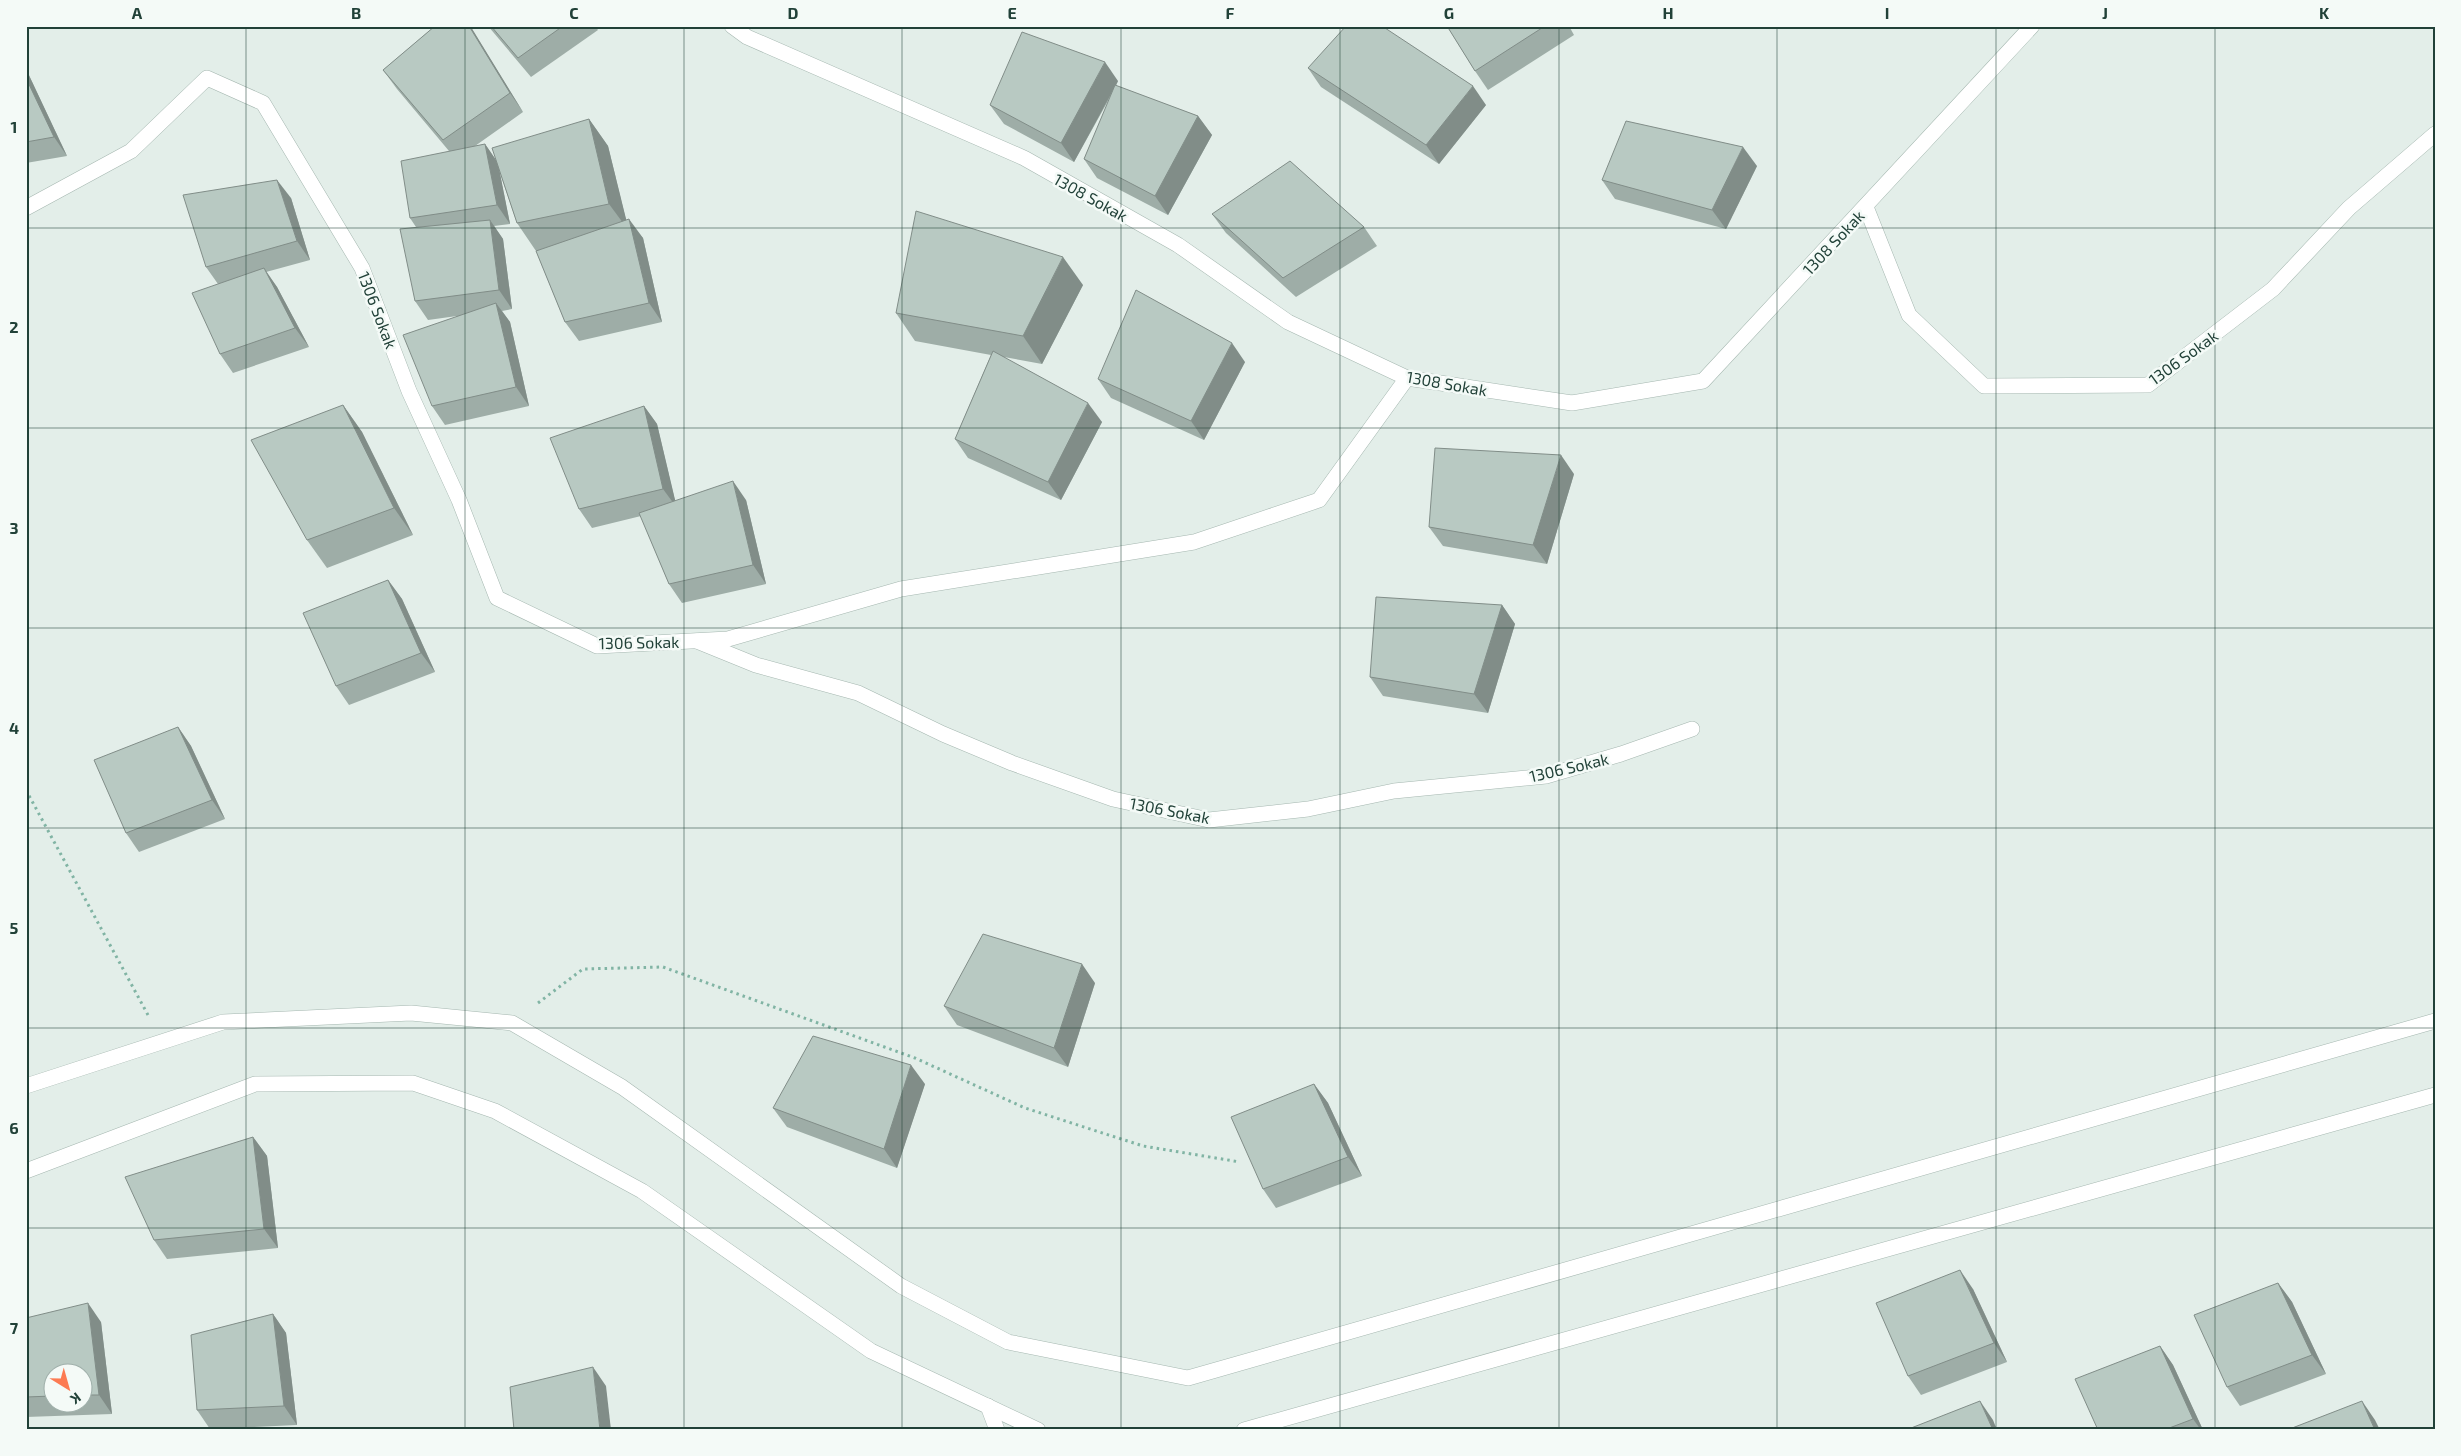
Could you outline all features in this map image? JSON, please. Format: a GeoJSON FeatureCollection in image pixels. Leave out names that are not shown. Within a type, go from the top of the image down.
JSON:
{"type":"FeatureCollection","features":[{"type":"Feature","properties":{"kind":"street","name":"1308 Sokak"},"geometry":{"type":"LineString","coordinates":[[732,26],[755,41],[1024,158],[1178,245],[1288,322],[1407,378],[1572,403],[1703,380],[1866,207],[2032,26]]}},
{"type":"Feature","properties":{"kind":"street","name":"1306 Sokak"},"geometry":{"type":"LineString","coordinates":[[26,208],[131,152],[207,78],[263,103],[362,268],[409,391],[459,500],[497,598],[597,646],[728,639],[901,589],[1194,542],[1319,500],[1407,378]]}},
{"type":"Feature","properties":{"kind":"street","name":"1306 Sokak"},"geometry":{"type":"LineString","coordinates":[[1866,207],[1909,315],[1984,386],[2148,385],[2273,289],[2349,208],[2435,134]]}},
{"type":"Feature","properties":{"kind":"street","name":"1306 Sokak"},"geometry":{"type":"LineString","coordinates":[[697,641],[756,665],[858,693],[952,738],[1012,763],[1113,799],[1209,820],[1308,810],[1394,791],[1546,776],[1621,754],[1692,729]]}},
{"type":"Feature","properties":{"kind":"street"},"geometry":{"type":"LineString","coordinates":[[26,1086],[223,1022],[411,1013],[512,1023],[622,1087],[901,1286],[1008,1342],[1188,1378],[2435,1021]]}},
{"type":"Feature","properties":{"kind":"street"},"geometry":{"type":"LineString","coordinates":[[26,1171],[255,1084],[413,1083],[495,1111],[642,1191],[871,1351],[1038,1430]]}},
{"type":"Feature","properties":{"kind":"street"},"geometry":{"type":"LineString","coordinates":[[1244,1430],[2435,1095]]}},
{"type":"Feature","properties":{"kind":"street"},"geometry":{"type":"LineString","coordinates":[[988,1406],[997,1430]]}},
{"type":"Feature","properties":{"kind":"path"},"geometry":{"type":"LineString","coordinates":[[26,790],[162,1042]]}},
{"type":"Feature","properties":{"kind":"path"},"geometry":{"type":"LineString","coordinates":[[512,1023],[582,969],[664,967],[915,1058],[1024,1108],[1143,1146],[1240,1162]]}},
{"type":"Feature","properties":{"kind":"building"},"geometry":{"type":"Polygon","coordinates":[[[435,26],[469,26],[510,93],[443,140],[383,70],[435,26]]]}},
{"type":"Feature","properties":{"kind":"building"},"geometry":{"type":"Polygon","coordinates":[[[491,26],[563,26],[518,58],[491,26]]]}},
{"type":"Feature","properties":{"kind":"building"},"geometry":{"type":"Polygon","coordinates":[[[1346,26],[1382,26],[1473,86],[1426,145],[1308,68],[1346,26]]]}},
{"type":"Feature","properties":{"kind":"building"},"geometry":{"type":"Polygon","coordinates":[[[1447,26],[1545,26],[1475,71],[1447,26]]]}},
{"type":"Feature","properties":{"kind":"building"},"geometry":{"type":"Polygon","coordinates":[[[1022,32],[1105,62],[1061,143],[990,105],[1022,32]]]}},
{"type":"Feature","properties":{"kind":"building"},"geometry":{"type":"Polygon","coordinates":[[[26,78],[54,137],[26,142],[26,78]]]}},
{"type":"Feature","properties":{"kind":"building"},"geometry":{"type":"Polygon","coordinates":[[[1115,85],[1198,116],[1155,196],[1084,159],[1115,85]]]}},
{"type":"Feature","properties":{"kind":"building"},"geometry":{"type":"Polygon","coordinates":[[[589,119],[609,204],[517,223],[492,148],[589,119]]]}},
{"type":"Feature","properties":{"kind":"building"},"geometry":{"type":"Polygon","coordinates":[[[1626,121],[1743,147],[1712,210],[1602,180],[1626,121]]]}},
{"type":"Feature","properties":{"kind":"building"},"geometry":{"type":"Polygon","coordinates":[[[485,144],[497,205],[410,218],[401,161],[485,144]]]}},
{"type":"Feature","properties":{"kind":"building"},"geometry":{"type":"Polygon","coordinates":[[[1290,161],[1364,227],[1283,278],[1212,214],[1290,161]]]}},
{"type":"Feature","properties":{"kind":"building"},"geometry":{"type":"Polygon","coordinates":[[[277,180],[297,241],[206,267],[183,195],[277,180]]]}},
{"type":"Feature","properties":{"kind":"building"},"geometry":{"type":"Polygon","coordinates":[[[916,211],[1063,257],[1023,336],[896,313],[916,211]]]}},
{"type":"Feature","properties":{"kind":"building"},"geometry":{"type":"Polygon","coordinates":[[[629,219],[649,303],[565,322],[536,251],[629,219]]]}},
{"type":"Feature","properties":{"kind":"building"},"geometry":{"type":"Polygon","coordinates":[[[490,220],[499,290],[415,301],[400,229],[490,220]]]}},
{"type":"Feature","properties":{"kind":"building"},"geometry":{"type":"Polygon","coordinates":[[[264,268],[295,328],[220,354],[192,293],[264,268]]]}},
{"type":"Feature","properties":{"kind":"building"},"geometry":{"type":"Polygon","coordinates":[[[1136,290],[1232,343],[1191,421],[1098,379],[1136,290]]]}},
{"type":"Feature","properties":{"kind":"building"},"geometry":{"type":"Polygon","coordinates":[[[496,303],[516,387],[432,406],[403,335],[496,303]]]}},
{"type":"Feature","properties":{"kind":"building"},"geometry":{"type":"Polygon","coordinates":[[[993,351],[1088,403],[1048,482],[955,439],[993,351]]]}},
{"type":"Feature","properties":{"kind":"building"},"geometry":{"type":"Polygon","coordinates":[[[343,405],[394,508],[307,540],[251,440],[343,405]]]}},
{"type":"Feature","properties":{"kind":"building"},"geometry":{"type":"Polygon","coordinates":[[[644,406],[663,489],[579,509],[550,438],[644,406]]]}},
{"type":"Feature","properties":{"kind":"building"},"geometry":{"type":"Polygon","coordinates":[[[1435,448],[1561,455],[1533,545],[1429,527],[1435,448]]]}},
{"type":"Feature","properties":{"kind":"building"},"geometry":{"type":"Polygon","coordinates":[[[733,481],[753,565],[669,584],[639,513],[733,481]]]}},
{"type":"Feature","properties":{"kind":"building"},"geometry":{"type":"Polygon","coordinates":[[[388,580],[421,653],[336,686],[303,613],[388,580]]]}},
{"type":"Feature","properties":{"kind":"building"},"geometry":{"type":"Polygon","coordinates":[[[1376,597],[1502,605],[1474,694],[1370,677],[1376,597]]]}},
{"type":"Feature","properties":{"kind":"building"},"geometry":{"type":"Polygon","coordinates":[[[178,727],[212,800],[126,833],[94,760],[178,727]]]}},
{"type":"Feature","properties":{"kind":"building"},"geometry":{"type":"Polygon","coordinates":[[[983,934],[1082,964],[1054,1048],[944,1006],[983,934]]]}},
{"type":"Feature","properties":{"kind":"building"},"geometry":{"type":"Polygon","coordinates":[[[813,1036],[911,1065],[884,1149],[773,1108],[813,1036]]]}},
{"type":"Feature","properties":{"kind":"building"},"geometry":{"type":"Polygon","coordinates":[[[1314,1084],[1348,1157],[1263,1189],[1231,1117],[1314,1084]]]}},
{"type":"Feature","properties":{"kind":"building"},"geometry":{"type":"Polygon","coordinates":[[[253,1137],[264,1229],[154,1240],[125,1177],[253,1137]]]}},
{"type":"Feature","properties":{"kind":"building"},"geometry":{"type":"Polygon","coordinates":[[[1960,1270],[1994,1343],[1908,1376],[1876,1303],[1960,1270]]]}},
{"type":"Feature","properties":{"kind":"building"},"geometry":{"type":"Polygon","coordinates":[[[2278,1283],[2312,1355],[2227,1387],[2194,1315],[2278,1283]]]}},
{"type":"Feature","properties":{"kind":"building"},"geometry":{"type":"Polygon","coordinates":[[[88,1303],[99,1395],[92,1395],[92,1364],[42,1364],[42,1396],[26,1397],[26,1318],[88,1303]]]}},
{"type":"Feature","properties":{"kind":"building"},"geometry":{"type":"Polygon","coordinates":[[[273,1314],[284,1406],[197,1410],[191,1335],[273,1314]]]}},
{"type":"Feature","properties":{"kind":"building"},"geometry":{"type":"Polygon","coordinates":[[[2160,1346],[2193,1419],[2164,1430],[2098,1430],[2075,1379],[2160,1346]]]}},
{"type":"Feature","properties":{"kind":"building"},"geometry":{"type":"Polygon","coordinates":[[[593,1367],[600,1430],[514,1430],[510,1387],[593,1367]]]}},
{"type":"Feature","properties":{"kind":"building"},"geometry":{"type":"Polygon","coordinates":[[[1980,1401],[1993,1430],[1906,1430],[1980,1401]]]}},
{"type":"Feature","properties":{"kind":"building"},"geometry":{"type":"Polygon","coordinates":[[[2362,1401],[2375,1430],[2287,1430],[2362,1401]]]}}]}
